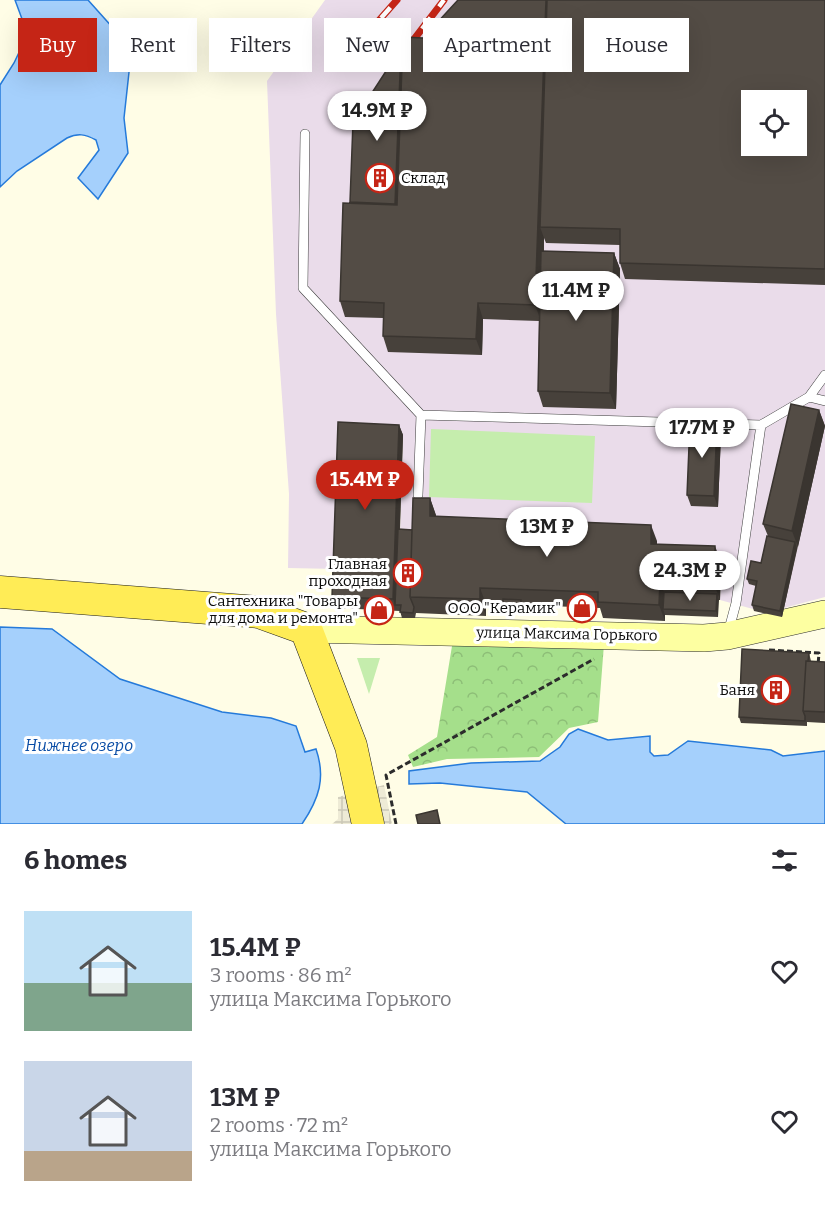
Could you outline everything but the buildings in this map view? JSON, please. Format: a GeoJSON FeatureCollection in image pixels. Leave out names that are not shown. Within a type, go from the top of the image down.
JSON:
{"type":"FeatureCollection","features":[{"type":"Feature","properties":{"kind":"main road"},"geometry":{"type":"LineString","coordinates":[[0,592],[259,612],[306,629],[351,746],[368,824]]}},
{"type":"Feature","properties":{"kind":"street","name":"улица Максима Горького"},"geometry":{"type":"LineString","coordinates":[[306,629],[704,638],[727,636],[825,614]]}},
{"type":"Feature","properties":{"kind":"lane"},"geometry":{"type":"LineString","coordinates":[[305,134],[303,288],[422,415],[761,425],[809,397],[825,375]]}},
{"type":"Feature","properties":{"kind":"lane"},"geometry":{"type":"LineString","coordinates":[[809,397],[825,401]]}},
{"type":"Feature","properties":{"kind":"lane"},"geometry":{"type":"LineString","coordinates":[[418,495],[422,415]]}},
{"type":"Feature","properties":{"kind":"lane"},"geometry":{"type":"LineString","coordinates":[[727,636],[736,603],[761,425]]}},
{"type":"Feature","properties":{"kind":"path"},"geometry":{"type":"LineString","coordinates":[[760,650],[819,653],[818,672]]}},
{"type":"Feature","properties":{"kind":"path"},"geometry":{"type":"LineString","coordinates":[[396,824],[386,775],[597,657]]}},
{"type":"Feature","properties":{"kind":"shaded area"},"geometry":{"type":"Polygon","coordinates":[[[325,0],[825,0],[825,597],[784,608],[782,617],[720,600],[721,562],[656,560],[657,541],[400,534],[403,436],[337,569],[288,568],[289,494],[276,314],[267,81],[273,72],[312,72],[312,18],[325,0]]]}},
{"type":"Feature","properties":{"kind":"shaded area"},"geometry":{"type":"Polygon","coordinates":[[[384,785],[392,824],[332,824],[338,819],[338,797],[384,785]]]}},
{"type":"Feature","properties":{"kind":"green space"},"geometry":{"type":"Polygon","coordinates":[[[431,429],[595,436],[592,503],[429,497],[431,429]]]}},
{"type":"Feature","properties":{"kind":"green space"},"geometry":{"type":"Polygon","coordinates":[[[453,640],[604,644],[598,722],[569,728],[539,757],[447,759],[413,767],[408,755],[437,737],[453,640]]]}},
{"type":"Feature","properties":{"kind":"green space"},"geometry":{"type":"Polygon","coordinates":[[[357,658],[380,658],[369,694],[357,658]]]}},
{"type":"Feature","properties":{"kind":"water"},"geometry":{"type":"Polygon","coordinates":[[[15,0],[88,0],[109,23],[109,72],[129,72],[124,118],[128,153],[98,199],[78,178],[99,150],[96,140],[82,135],[67,138],[17,171],[0,187],[0,85],[18,55],[18,72],[97,72],[97,18],[22,18],[15,0]]]}},
{"type":"Feature","properties":{"kind":"water","name":"Нижнее озеро"},"geometry":{"type":"Polygon","coordinates":[[[0,627],[52,629],[120,679],[222,712],[271,718],[296,726],[305,752],[316,749],[319,760],[319,788],[308,815],[302,824],[0,824],[0,627]]]}},
{"type":"Feature","properties":{"kind":"water"},"geometry":{"type":"Polygon","coordinates":[[[578,729],[608,740],[650,736],[650,752],[654,756],[668,755],[688,741],[771,750],[783,756],[825,751],[825,824],[566,824],[527,792],[440,783],[409,784],[409,771],[471,763],[540,761],[560,747],[569,734],[578,729]]]}},
{"type":"Feature","properties":{"kind":"railway"},"geometry":{"type":"LineString","coordinates":[[381,18],[397,0]]}},
{"type":"Feature","properties":{"kind":"railway"},"geometry":{"type":"LineString","coordinates":[[411,43],[444,0]]}},
{"type":"Feature","properties":{"kind":"place","name":"Склад"},"geometry":{"type":"Point","coordinates":[380,178]}},
{"type":"Feature","properties":{"kind":"place","name":"Главная проходная"},"geometry":{"type":"Point","coordinates":[408,573]}},
{"type":"Feature","properties":{"kind":"place","name":"ООО \"Керамик\""},"geometry":{"type":"Point","coordinates":[582,608]}},
{"type":"Feature","properties":{"kind":"place","name":"Сантехника \"Товары для дома и ремонта\""},"geometry":{"type":"Point","coordinates":[379,610]}},
{"type":"Feature","properties":{"kind":"place","name":"Баня"},"geometry":{"type":"Point","coordinates":[776,690]}}]}
